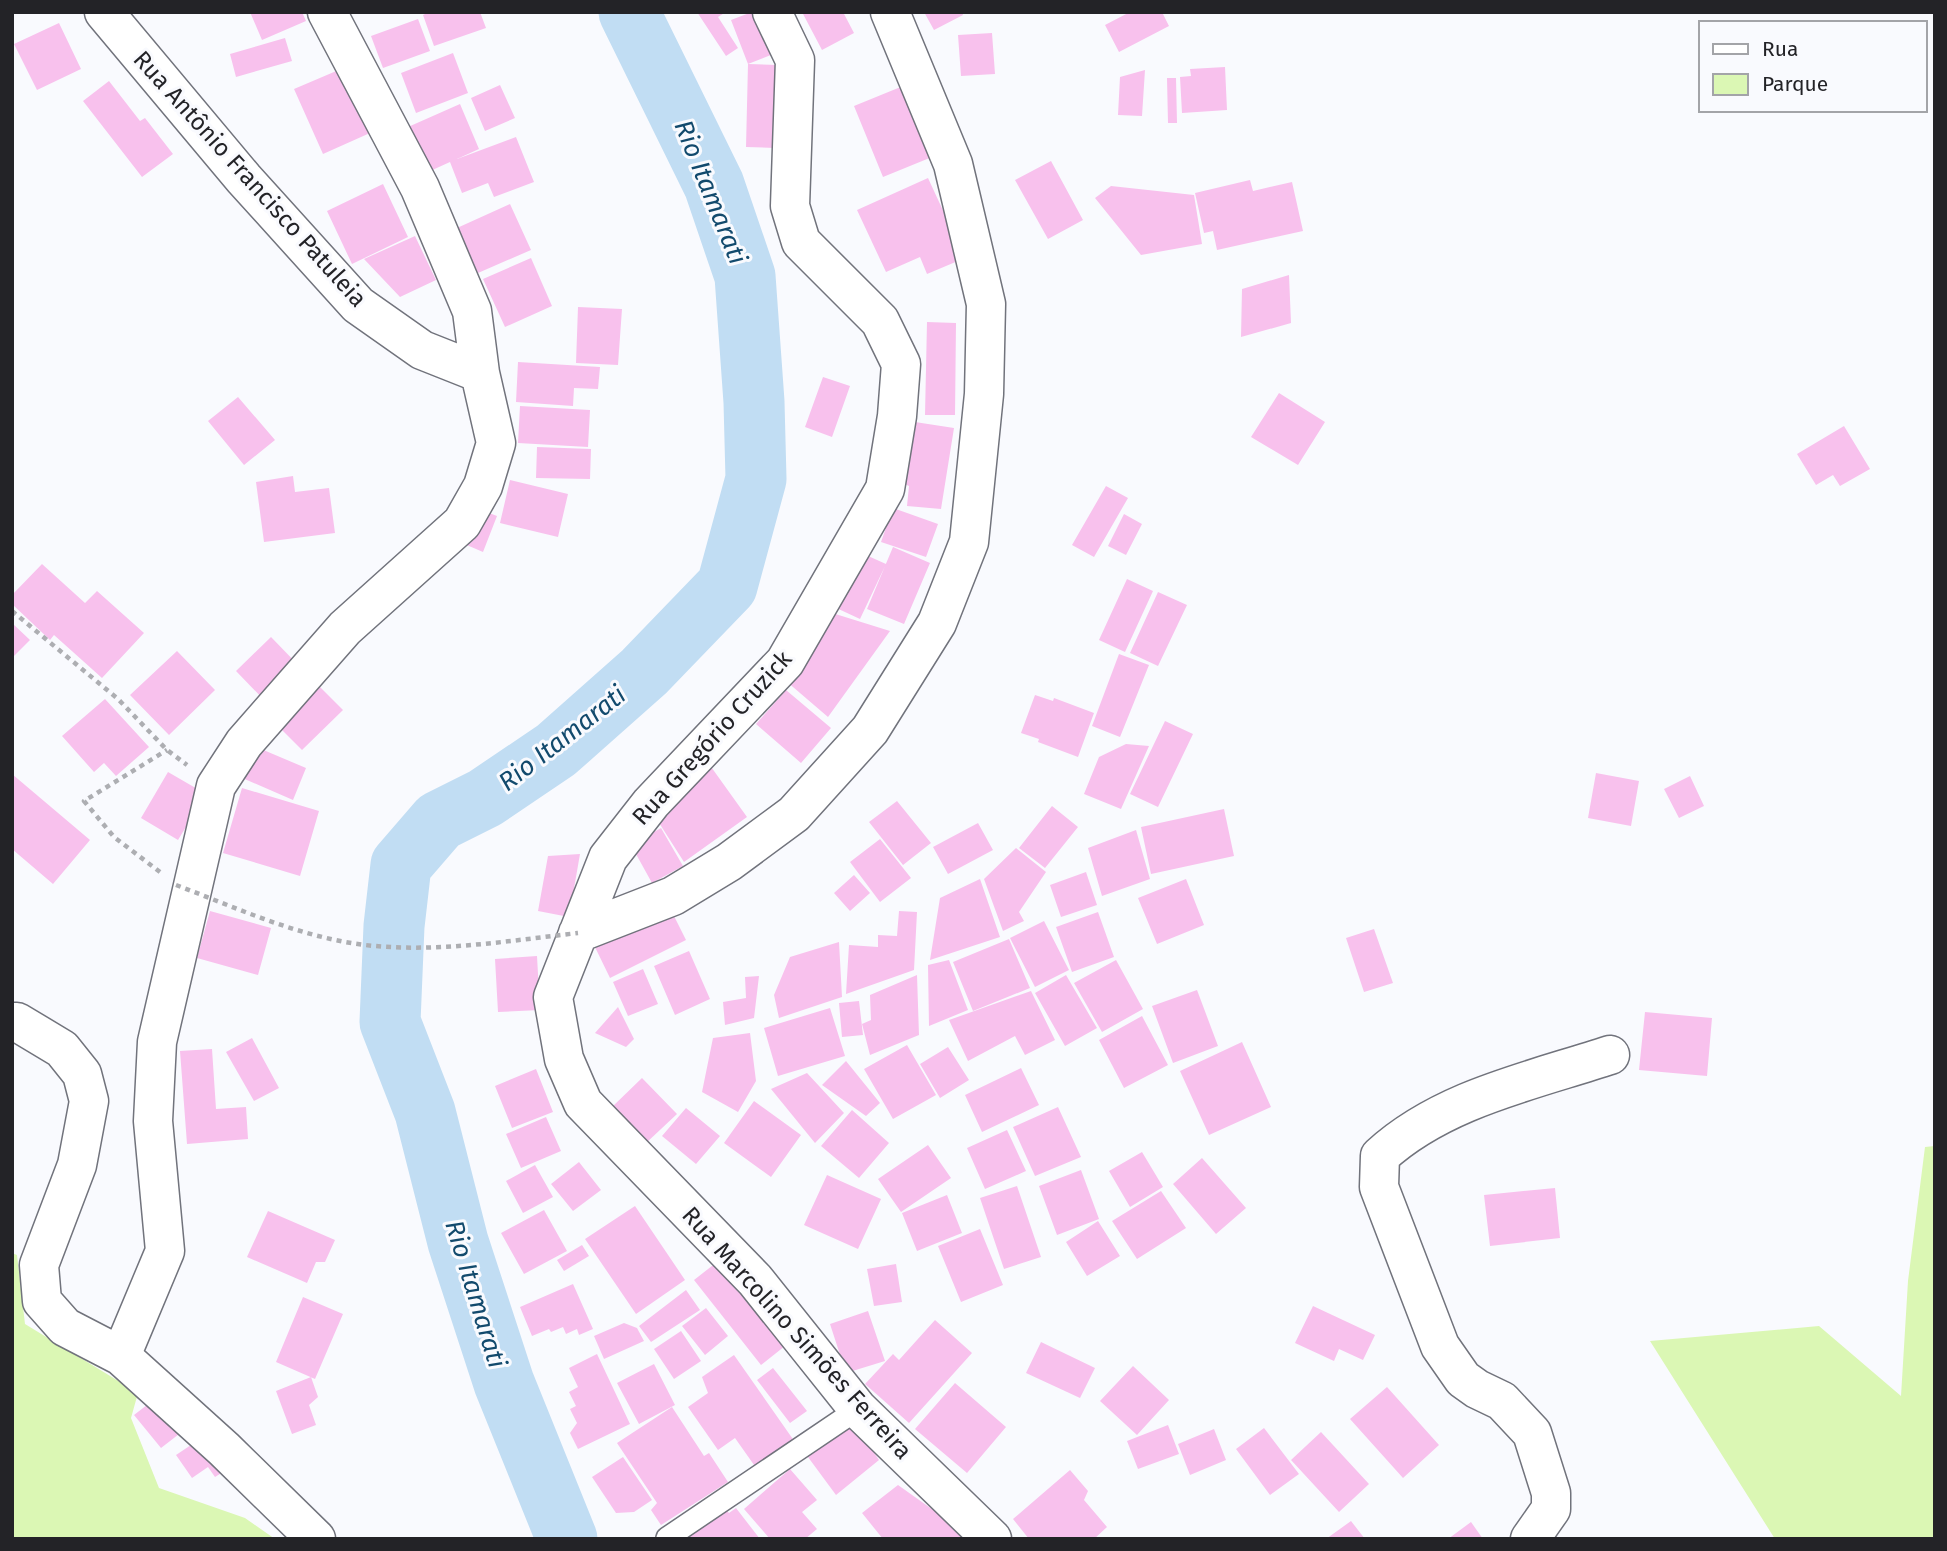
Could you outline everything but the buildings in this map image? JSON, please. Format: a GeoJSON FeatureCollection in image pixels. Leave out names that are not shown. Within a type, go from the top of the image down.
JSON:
{"type":"FeatureCollection","features":[{"type":"Feature","properties":{"kind":"street","name":"Rua Antônio Francisco Patuleia"},"geometry":{"type":"LineString","coordinates":[[104,12],[244,179],[358,305],[422,350],[480,373]]}},
{"type":"Feature","properties":{"kind":"street"},"geometry":{"type":"LineString","coordinates":[[121,1356],[165,1251],[153,1121],[157,1042],[187,876],[216,786],[244,743],[345,628],[462,523],[483,486],[496,443],[480,373],[472,311],[420,188],[327,12]]}},
{"type":"Feature","properties":{"kind":"street","name":"Rua Gregório Cruzick"},"geometry":{"type":"LineString","coordinates":[[578,933],[608,858],[651,803],[785,662],[885,489],[897,416],[901,364],[880,321],[801,242],[790,206],[795,60],[772,12]]}},
{"type":"Feature","properties":{"kind":"street"},"geometry":{"type":"LineString","coordinates":[[578,933],[673,895],[729,862],[794,814],[870,730],[937,623],[969,542],[984,394],[986,304],[953,164],[890,12]]}},
{"type":"Feature","properties":{"kind":"street","name":"Rua Marcolino Simões Ferreira"},"geometry":{"type":"LineString","coordinates":[[578,933],[553,997],[564,1059],[583,1102],[755,1280],[858,1409],[983,1536]]}},
{"type":"Feature","properties":{"kind":"street"},"geometry":{"type":"LineString","coordinates":[[12,1022],[17,1022],[62,1049],[82,1074],[89,1101],[77,1165],[39,1265],[42,1301],[65,1327],[121,1356],[224,1449],[316,1539]]}},
{"type":"Feature","properties":{"kind":"street"},"geometry":{"type":"LineString","coordinates":[[1531,1539],[1551,1509],[1550,1493],[1532,1433],[1502,1401],[1463,1379],[1440,1346],[1378,1187],[1380,1156],[1402,1136],[1460,1105],[1610,1055]]}},
{"type":"Feature","properties":{"kind":"lane"},"geometry":{"type":"LineString","coordinates":[[667,1538],[858,1409]]}},
{"type":"Feature","properties":{"kind":"path"},"geometry":{"type":"LineString","coordinates":[[12,611],[118,699],[167,750],[216,786]]}},
{"type":"Feature","properties":{"kind":"path"},"geometry":{"type":"LineString","coordinates":[[167,750],[84,801],[114,837],[303,932],[364,944],[436,948],[578,933]]}},
{"type":"Feature","properties":{"kind":"green space"},"geometry":{"type":"Polygon","coordinates":[[[1935,1146],[1935,1539],[1775,1539],[1650,1341],[1819,1326],[1901,1396],[1908,1281],[1925,1147],[1935,1146]]]}},
{"type":"Feature","properties":{"kind":"green space"},"geometry":{"type":"Polygon","coordinates":[[[12,1253],[17,1255],[25,1324],[138,1393],[131,1418],[159,1488],[245,1518],[275,1539],[12,1539],[12,1253]]]}},
{"type":"Feature","properties":{"kind":"waterway","name":"Rio Itamarati"},"geometry":{"type":"LineString","coordinates":[[567,1539],[504,1383],[458,1242],[425,1112],[390,1022],[394,926],[401,865],[439,821],[485,798],[556,750],[644,672],[727,586],[756,479],[754,402],[745,276],[714,185],[629,12]]}}]}
